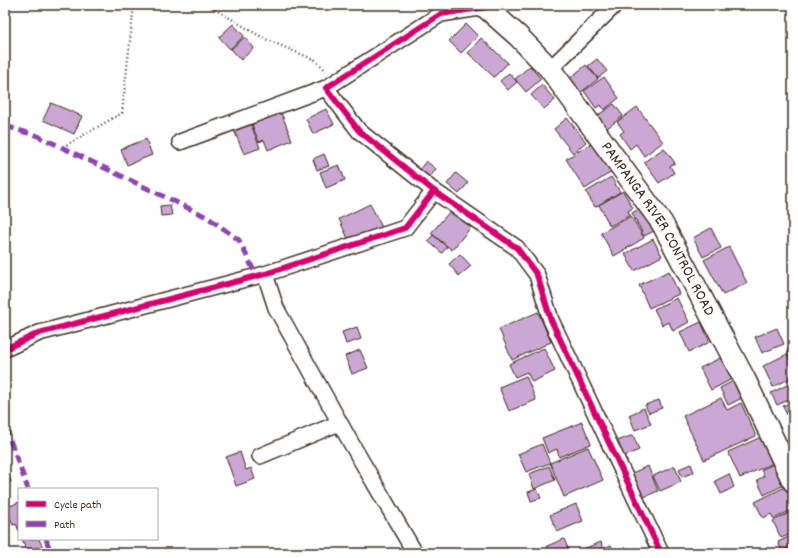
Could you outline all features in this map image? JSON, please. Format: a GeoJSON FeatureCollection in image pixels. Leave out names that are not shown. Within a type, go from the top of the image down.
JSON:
{"type":"FeatureCollection","features":[{"type":"Feature","properties":{"kind":"main road","name":"PAMPANGA RIVER CONTROL ROAD"},"geometry":{"type":"LineString","coordinates":[[484,6],[550,69],[662,222],[745,380],[793,481]]}},
{"type":"Feature","properties":{"kind":"street"},"geometry":{"type":"LineString","coordinates":[[550,69],[615,5]]}},
{"type":"Feature","properties":{"kind":"street"},"geometry":{"type":"LineString","coordinates":[[180,142],[331,85],[440,10],[484,6]]}},
{"type":"Feature","properties":{"kind":"street"},"geometry":{"type":"LineString","coordinates":[[331,85],[359,131],[434,191],[517,248],[537,275],[554,326],[662,553]]}},
{"type":"Feature","properties":{"kind":"street"},"geometry":{"type":"LineString","coordinates":[[5,348],[39,333],[265,274],[405,228],[434,191]]}},
{"type":"Feature","properties":{"kind":"street"},"geometry":{"type":"LineString","coordinates":[[265,274],[276,308],[339,423],[415,553]]}},
{"type":"Feature","properties":{"kind":"street"},"geometry":{"type":"LineString","coordinates":[[260,456],[339,423]]}},
{"type":"Feature","properties":{"kind":"path"},"geometry":{"type":"LineString","coordinates":[[63,147],[122,113],[134,5]]}},
{"type":"Feature","properties":{"kind":"path"},"geometry":{"type":"LineString","coordinates":[[208,5],[262,38],[315,60],[331,85]]}},
{"type":"Feature","properties":{"kind":"building"},"geometry":{"type":"Polygon","coordinates":[[[233,24],[244,36],[230,49],[219,37],[233,24]]]}},
{"type":"Feature","properties":{"kind":"building"},"geometry":{"type":"Polygon","coordinates":[[[466,24],[478,36],[461,53],[449,41],[466,24]]]}},
{"type":"Feature","properties":{"kind":"building"},"geometry":{"type":"Polygon","coordinates":[[[245,37],[254,48],[241,60],[231,49],[245,37]]]}},
{"type":"Feature","properties":{"kind":"building"},"geometry":{"type":"Polygon","coordinates":[[[481,38],[508,63],[494,77],[468,53],[481,38]]]}},
{"type":"Feature","properties":{"kind":"building"},"geometry":{"type":"Polygon","coordinates":[[[597,59],[607,71],[598,78],[588,66],[597,59]]]}},
{"type":"Feature","properties":{"kind":"building"},"geometry":{"type":"Polygon","coordinates":[[[586,65],[598,79],[580,93],[569,79],[586,65]]]}},
{"type":"Feature","properties":{"kind":"building"},"geometry":{"type":"Polygon","coordinates":[[[530,66],[541,79],[526,92],[515,79],[530,66]]]}},
{"type":"Feature","properties":{"kind":"building"},"geometry":{"type":"Polygon","coordinates":[[[509,73],[517,82],[508,90],[500,81],[509,73]]]}},
{"type":"Feature","properties":{"kind":"building"},"geometry":{"type":"Polygon","coordinates":[[[604,77],[619,98],[604,110],[601,105],[596,108],[584,91],[604,77]]]}},
{"type":"Feature","properties":{"kind":"building"},"geometry":{"type":"Polygon","coordinates":[[[542,85],[555,100],[544,109],[531,95],[542,85]]]}},
{"type":"Feature","properties":{"kind":"building"},"geometry":{"type":"Polygon","coordinates":[[[51,103],[82,116],[74,134],[43,120],[51,103]]]}},
{"type":"Feature","properties":{"kind":"building"},"geometry":{"type":"Polygon","coordinates":[[[614,104],[623,116],[606,129],[597,116],[614,104]]]}},
{"type":"Feature","properties":{"kind":"building"},"geometry":{"type":"Polygon","coordinates":[[[637,107],[663,142],[644,156],[636,144],[630,149],[620,134],[624,131],[617,122],[637,107]]]}},
{"type":"Feature","properties":{"kind":"building"},"geometry":{"type":"Polygon","coordinates":[[[326,109],[334,124],[313,134],[306,119],[326,109]]]}},
{"type":"Feature","properties":{"kind":"building"},"geometry":{"type":"Polygon","coordinates":[[[280,110],[292,140],[268,150],[264,140],[259,142],[251,122],[280,110]]]}},
{"type":"Feature","properties":{"kind":"building"},"geometry":{"type":"Polygon","coordinates":[[[567,118],[586,142],[573,153],[554,129],[567,118]]]}},
{"type":"Feature","properties":{"kind":"building"},"geometry":{"type":"Polygon","coordinates":[[[250,122],[260,148],[244,154],[233,128],[250,122]]]}},
{"type":"Feature","properties":{"kind":"building"},"geometry":{"type":"Polygon","coordinates":[[[146,139],[152,155],[127,165],[121,149],[146,139]]]}},
{"type":"Feature","properties":{"kind":"building"},"geometry":{"type":"Polygon","coordinates":[[[595,141],[613,171],[585,189],[566,159],[595,141]]]}},
{"type":"Feature","properties":{"kind":"building"},"geometry":{"type":"Polygon","coordinates":[[[664,148],[675,163],[670,166],[674,173],[659,183],[644,162],[664,148]]]}},
{"type":"Feature","properties":{"kind":"building"},"geometry":{"type":"Polygon","coordinates":[[[324,154],[329,166],[317,170],[313,159],[324,154]]]}},
{"type":"Feature","properties":{"kind":"building"},"geometry":{"type":"Polygon","coordinates":[[[426,161],[436,169],[427,181],[417,173],[426,161]]]}},
{"type":"Feature","properties":{"kind":"building"},"geometry":{"type":"Polygon","coordinates":[[[339,165],[345,180],[326,188],[320,172],[339,165]]]}},
{"type":"Feature","properties":{"kind":"building"},"geometry":{"type":"Polygon","coordinates":[[[456,173],[468,183],[459,194],[447,184],[456,173]]]}},
{"type":"Feature","properties":{"kind":"building"},"geometry":{"type":"Polygon","coordinates":[[[611,177],[620,192],[595,207],[586,192],[611,177]]]}},
{"type":"Feature","properties":{"kind":"building"},"geometry":{"type":"Polygon","coordinates":[[[623,191],[633,208],[628,211],[630,215],[610,226],[599,205],[623,191]]]}},
{"type":"Feature","properties":{"kind":"building"},"geometry":{"type":"Polygon","coordinates":[[[370,204],[382,227],[350,243],[339,219],[370,204]]]}},
{"type":"Feature","properties":{"kind":"building"},"geometry":{"type":"Polygon","coordinates":[[[170,205],[172,215],[161,216],[160,206],[170,205]]]}},
{"type":"Feature","properties":{"kind":"building"},"geometry":{"type":"Polygon","coordinates":[[[645,206],[658,229],[644,236],[632,213],[645,206]]]}},
{"type":"Feature","properties":{"kind":"building"},"geometry":{"type":"Polygon","coordinates":[[[451,210],[471,227],[452,250],[431,233],[451,210]]]}},
{"type":"Feature","properties":{"kind":"building"},"geometry":{"type":"Polygon","coordinates":[[[631,216],[644,238],[614,256],[601,233],[631,216]]]}},
{"type":"Feature","properties":{"kind":"building"},"geometry":{"type":"Polygon","coordinates":[[[711,228],[721,248],[703,257],[693,238],[711,228]]]}},
{"type":"Feature","properties":{"kind":"building"},"geometry":{"type":"Polygon","coordinates":[[[433,235],[447,247],[442,253],[428,241],[433,235]]]}},
{"type":"Feature","properties":{"kind":"building"},"geometry":{"type":"Polygon","coordinates":[[[653,239],[662,256],[634,271],[625,254],[653,239]]]}},
{"type":"Feature","properties":{"kind":"building"},"geometry":{"type":"Polygon","coordinates":[[[729,247],[747,283],[723,295],[704,260],[729,247]]]}},
{"type":"Feature","properties":{"kind":"building"},"geometry":{"type":"Polygon","coordinates":[[[460,254],[471,266],[459,276],[449,264],[460,254]]]}},
{"type":"Feature","properties":{"kind":"building"},"geometry":{"type":"Polygon","coordinates":[[[669,271],[679,294],[649,308],[639,285],[669,271]]]}},
{"type":"Feature","properties":{"kind":"building"},"geometry":{"type":"Polygon","coordinates":[[[677,298],[689,322],[673,331],[669,322],[662,325],[654,309],[677,298]]]}},
{"type":"Feature","properties":{"kind":"building"},"geometry":{"type":"Polygon","coordinates":[[[538,312],[551,342],[512,360],[499,329],[538,312]]]}},
{"type":"Feature","properties":{"kind":"building"},"geometry":{"type":"Polygon","coordinates":[[[701,322],[710,342],[689,352],[680,332],[701,322]]]}},
{"type":"Feature","properties":{"kind":"building"},"geometry":{"type":"Polygon","coordinates":[[[357,327],[361,339],[346,344],[342,332],[357,327]]]}},
{"type":"Feature","properties":{"kind":"building"},"geometry":{"type":"Polygon","coordinates":[[[777,328],[784,344],[762,353],[755,337],[777,328]]]}},
{"type":"Feature","properties":{"kind":"building"},"geometry":{"type":"Polygon","coordinates":[[[793,347],[793,362],[787,350],[793,347]]]}},
{"type":"Feature","properties":{"kind":"building"},"geometry":{"type":"Polygon","coordinates":[[[544,348],[555,371],[532,382],[527,372],[515,377],[509,364],[544,348]]]}},
{"type":"Feature","properties":{"kind":"building"},"geometry":{"type":"Polygon","coordinates":[[[360,350],[368,368],[352,374],[345,356],[360,350]]]}},
{"type":"Feature","properties":{"kind":"building"},"geometry":{"type":"Polygon","coordinates":[[[787,354],[793,366],[793,377],[773,387],[763,366],[787,354]]]}},
{"type":"Feature","properties":{"kind":"building"},"geometry":{"type":"Polygon","coordinates":[[[720,358],[732,379],[711,390],[700,368],[720,358]]]}},
{"type":"Feature","properties":{"kind":"building"},"geometry":{"type":"Polygon","coordinates":[[[526,376],[536,400],[509,411],[499,387],[526,376]]]}},
{"type":"Feature","properties":{"kind":"building"},"geometry":{"type":"Polygon","coordinates":[[[741,377],[750,394],[728,405],[720,388],[741,377]]]}},
{"type":"Feature","properties":{"kind":"building"},"geometry":{"type":"Polygon","coordinates":[[[793,382],[793,398],[777,405],[771,393],[793,382]]]}},
{"type":"Feature","properties":{"kind":"building"},"geometry":{"type":"Polygon","coordinates":[[[721,398],[727,410],[741,403],[756,436],[704,460],[683,416],[721,398]]]}},
{"type":"Feature","properties":{"kind":"building"},"geometry":{"type":"Polygon","coordinates":[[[659,400],[662,408],[649,413],[645,405],[659,400]]]}},
{"type":"Feature","properties":{"kind":"building"},"geometry":{"type":"Polygon","coordinates":[[[793,401],[793,415],[788,417],[783,406],[793,401]]]}},
{"type":"Feature","properties":{"kind":"building"},"geometry":{"type":"Polygon","coordinates":[[[644,408],[651,424],[635,430],[629,415],[644,408]]]}},
{"type":"Feature","properties":{"kind":"building"},"geometry":{"type":"Polygon","coordinates":[[[582,422],[591,444],[559,457],[557,449],[548,453],[542,438],[582,422]]]}},
{"type":"Feature","properties":{"kind":"building"},"geometry":{"type":"Polygon","coordinates":[[[633,435],[639,450],[622,457],[615,442],[633,435]]]}},
{"type":"Feature","properties":{"kind":"building"},"geometry":{"type":"Polygon","coordinates":[[[761,437],[773,463],[740,478],[728,452],[761,437]]]}},
{"type":"Feature","properties":{"kind":"building"},"geometry":{"type":"Polygon","coordinates":[[[542,444],[550,463],[526,472],[518,454],[542,444]]]}},
{"type":"Feature","properties":{"kind":"building"},"geometry":{"type":"Polygon","coordinates":[[[588,447],[603,480],[564,497],[550,463],[588,447]]]}},
{"type":"Feature","properties":{"kind":"building"},"geometry":{"type":"Polygon","coordinates":[[[240,452],[246,470],[251,468],[255,479],[236,486],[226,457],[240,452]]]}},
{"type":"Feature","properties":{"kind":"building"},"geometry":{"type":"Polygon","coordinates":[[[778,462],[788,483],[764,495],[757,480],[764,476],[761,470],[778,462]]]}},
{"type":"Feature","properties":{"kind":"building"},"geometry":{"type":"Polygon","coordinates":[[[691,464],[694,472],[682,477],[679,469],[691,464]]]}},
{"type":"Feature","properties":{"kind":"building"},"geometry":{"type":"Polygon","coordinates":[[[5,465],[11,482],[5,484],[5,465]]]}},
{"type":"Feature","properties":{"kind":"building"},"geometry":{"type":"Polygon","coordinates":[[[549,466],[555,480],[534,489],[529,474],[549,466]]]}},
{"type":"Feature","properties":{"kind":"building"},"geometry":{"type":"Polygon","coordinates":[[[648,466],[658,491],[642,498],[632,473],[648,466]]]}},
{"type":"Feature","properties":{"kind":"building"},"geometry":{"type":"Polygon","coordinates":[[[675,466],[681,482],[660,491],[653,476],[675,466]]]}},
{"type":"Feature","properties":{"kind":"building"},"geometry":{"type":"Polygon","coordinates":[[[729,474],[734,487],[721,494],[715,481],[729,474]]]}},
{"type":"Feature","properties":{"kind":"building"},"geometry":{"type":"Polygon","coordinates":[[[789,485],[793,492],[793,509],[774,519],[771,514],[763,518],[755,502],[789,485]]]}},
{"type":"Feature","properties":{"kind":"building"},"geometry":{"type":"Polygon","coordinates":[[[537,489],[541,498],[531,501],[528,492],[537,489]]]}},
{"type":"Feature","properties":{"kind":"building"},"geometry":{"type":"Polygon","coordinates":[[[18,502],[18,529],[16,524],[13,525],[6,508],[18,502]]]}},
{"type":"Feature","properties":{"kind":"building"},"geometry":{"type":"Polygon","coordinates":[[[576,504],[583,521],[557,532],[550,515],[576,504]]]}},
{"type":"Feature","properties":{"kind":"building"},"geometry":{"type":"Polygon","coordinates":[[[793,511],[793,529],[789,531],[791,534],[781,538],[773,521],[793,511]]]}},
{"type":"Feature","properties":{"kind":"building"},"geometry":{"type":"Polygon","coordinates":[[[793,535],[793,546],[782,551],[778,542],[793,535]]]}},
{"type":"Feature","properties":{"kind":"building"},"geometry":{"type":"Polygon","coordinates":[[[564,539],[570,553],[550,553],[547,546],[564,539]]]}},
{"type":"Feature","properties":{"kind":"building"},"geometry":{"type":"Polygon","coordinates":[[[22,540],[39,540],[44,550],[36,553],[28,553],[22,540]]]}},
{"type":"Feature","properties":{"kind":"building"},"geometry":{"type":"Polygon","coordinates":[[[601,542],[603,549],[611,545],[614,553],[573,553],[601,542]]]}},
{"type":"Feature","properties":{"kind":"building"},"geometry":{"type":"Polygon","coordinates":[[[793,547],[793,553],[783,553],[783,552],[793,547]]]}},
{"type":"Feature","properties":{"kind":"marked path"},"geometry":{"type":"LineString","coordinates":[[5,126],[38,136],[207,217],[239,240],[256,275]]}},
{"type":"Feature","properties":{"kind":"marked path"},"geometry":{"type":"LineString","coordinates":[[5,426],[28,488]]}},
{"type":"Feature","properties":{"kind":"marked path"},"geometry":{"type":"LineString","coordinates":[[46,540],[51,553]]}},
{"type":"Feature","properties":{"kind":"cycle path"},"geometry":{"type":"LineString","coordinates":[[486,7],[441,14],[326,88],[359,131],[434,191],[517,248],[537,275],[551,320],[661,553]]}},
{"type":"Feature","properties":{"kind":"cycle path"},"geometry":{"type":"LineString","coordinates":[[5,349],[39,333],[265,274],[405,228],[434,191]]}}]}
